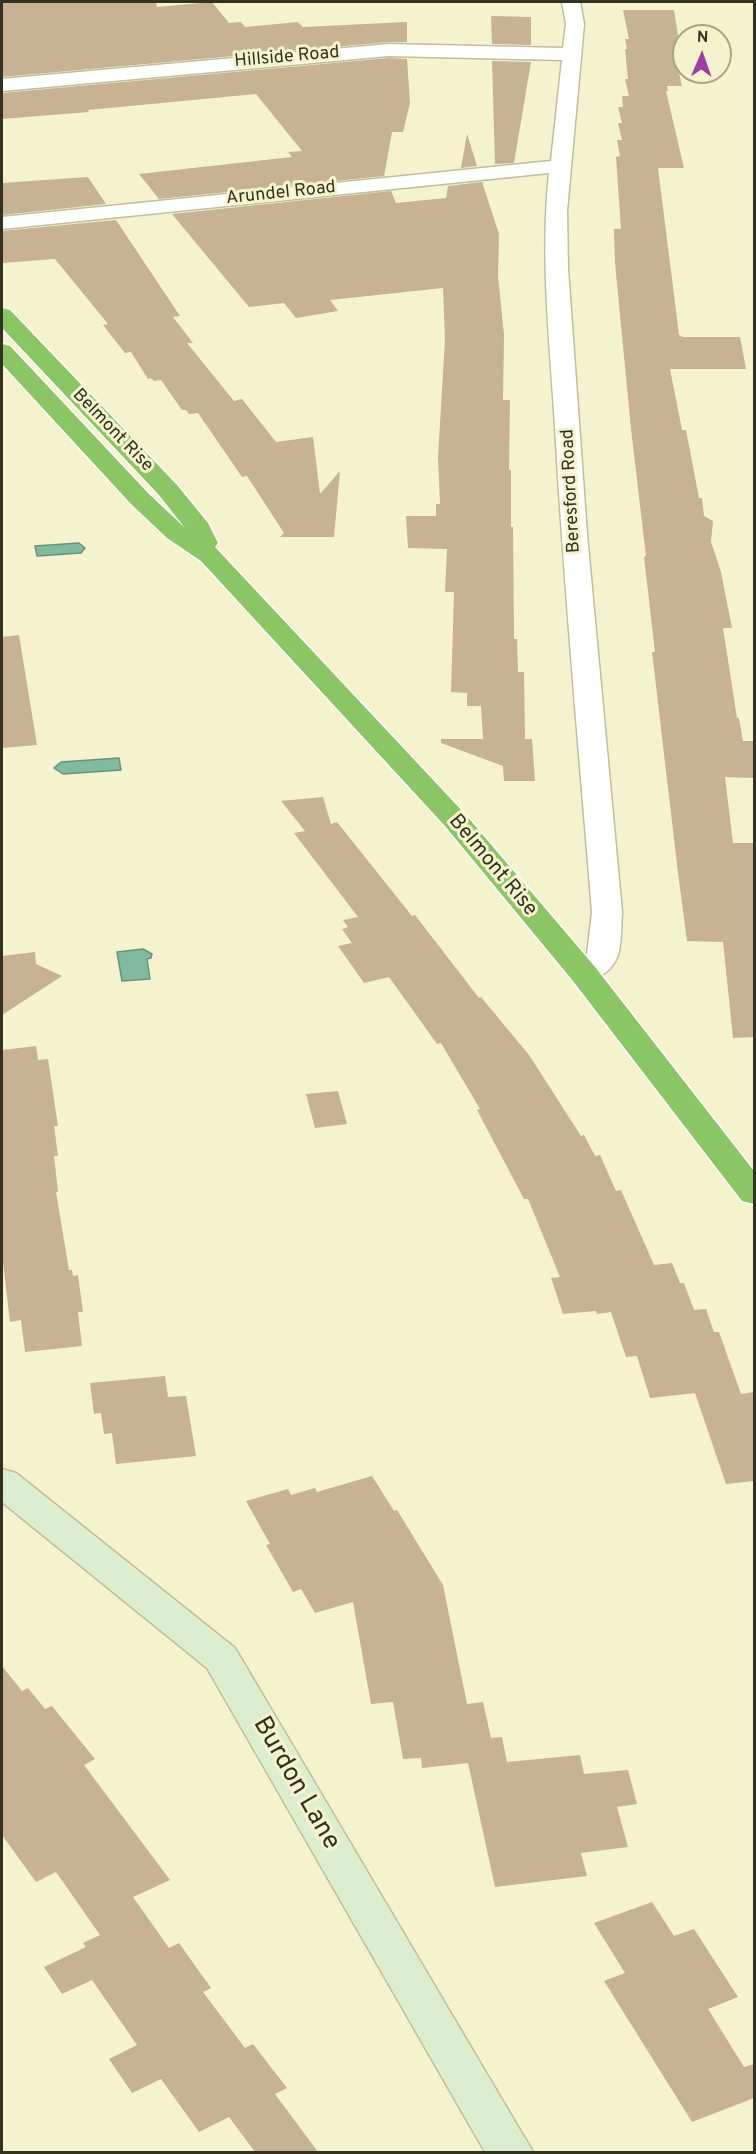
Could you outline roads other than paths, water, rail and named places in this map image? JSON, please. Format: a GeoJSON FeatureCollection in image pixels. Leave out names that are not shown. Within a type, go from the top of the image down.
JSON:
{"type":"FeatureCollection","features":[{"type":"Feature","properties":{"kind":"highway","name":"Belmont Rise"},"geometry":{"type":"LineString","coordinates":[[2,315],[168,490],[199,528],[210,555]]}},
{"type":"Feature","properties":{"kind":"highway","name":"Belmont Rise"},"geometry":{"type":"LineString","coordinates":[[2,351],[154,512],[176,533],[210,555],[454,820],[584,974],[754,1193]]}},
{"type":"Feature","properties":{"kind":"street","name":"Beresford Road"},"geometry":{"type":"LineString","coordinates":[[572,2],[575,24],[556,211],[557,268],[574,534],[607,912],[602,956],[584,974]]}},
{"type":"Feature","properties":{"kind":"street","name":"Hillside Road"},"geometry":{"type":"LineString","coordinates":[[2,85],[389,50],[572,54]]}},
{"type":"Feature","properties":{"kind":"street","name":"Arundel Road"},"geometry":{"type":"LineString","coordinates":[[2,223],[561,166]]}},
{"type":"Feature","properties":{"kind":"street","name":"Burdon Lane"},"geometry":{"type":"LineString","coordinates":[[2,1482],[221,1658],[510,2152]]}}]}
